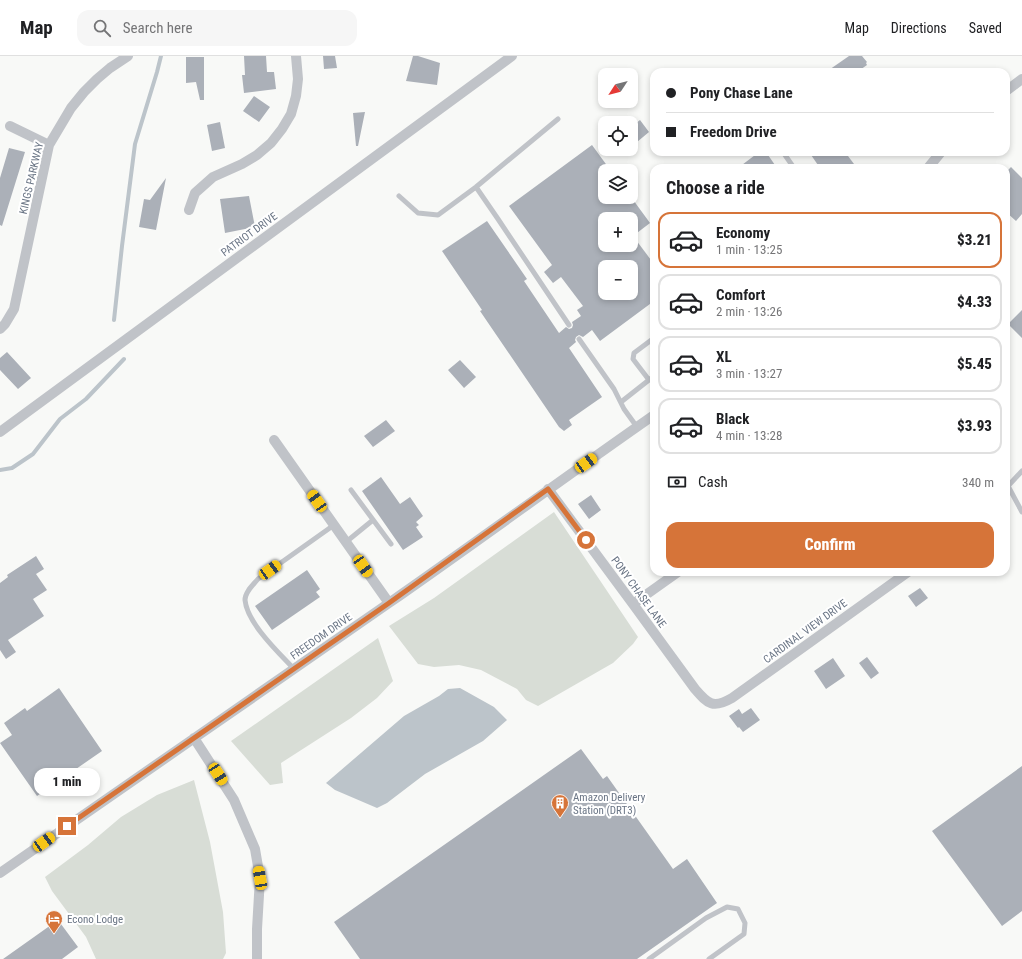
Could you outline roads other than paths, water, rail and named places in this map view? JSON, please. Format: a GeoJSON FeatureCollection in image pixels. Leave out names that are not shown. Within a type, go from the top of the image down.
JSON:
{"type":"FeatureCollection","features":[{"type":"Feature","properties":{"kind":"street","name":"KINGS PARKWAY"},"geometry":{"type":"LineString","coordinates":[[0,329],[5,324],[14,309],[49,145],[71,108],[84,92],[110,68],[128,56]]}},
{"type":"Feature","properties":{"kind":"street"},"geometry":{"type":"LineString","coordinates":[[188,210],[195,193],[213,177],[242,164],[257,155],[271,144],[282,129],[291,114],[296,96],[298,78],[296,56]]}},
{"type":"Feature","properties":{"kind":"street","name":"PATRIOT DRIVE"},"geometry":{"type":"LineString","coordinates":[[0,432],[512,56]]}},
{"type":"Feature","properties":{"kind":"street"},"geometry":{"type":"LineString","coordinates":[[1010,88],[1022,79]]}},
{"type":"Feature","properties":{"kind":"street"},"geometry":{"type":"LineString","coordinates":[[10,126],[49,145]]}},
{"type":"Feature","properties":{"kind":"street"},"geometry":{"type":"LineString","coordinates":[[931,164],[938,156]]}},
{"type":"Feature","properties":{"kind":"street","name":"FREEDOM DRIVE"},"geometry":{"type":"LineString","coordinates":[[0,873],[389,603],[650,418]]}},
{"type":"Feature","properties":{"kind":"street"},"geometry":{"type":"LineString","coordinates":[[274,440],[389,603]]}},
{"type":"Feature","properties":{"kind":"street","name":"PONY CHASE LANE"},"geometry":{"type":"LineString","coordinates":[[548,489],[695,690],[705,701],[714,704]]}},
{"type":"Feature","properties":{"kind":"street"},"geometry":{"type":"LineString","coordinates":[[633,604],[672,576]]}},
{"type":"Feature","properties":{"kind":"street","name":"CARDINAL VIEW DRIVE"},"geometry":{"type":"LineString","coordinates":[[714,704],[723,703],[732,698],[902,576]]}},
{"type":"Feature","properties":{"kind":"street"},"geometry":{"type":"LineString","coordinates":[[194,738],[234,800],[256,849],[260,878],[257,959]]}},
{"type":"Feature","properties":{"kind":"lane"},"geometry":{"type":"LineString","coordinates":[[399,196],[418,213],[438,215],[476,187],[558,119]]}},
{"type":"Feature","properties":{"kind":"lane"},"geometry":{"type":"LineString","coordinates":[[476,187],[569,325]]}},
{"type":"Feature","properties":{"kind":"lane"},"geometry":{"type":"LineString","coordinates":[[579,340],[614,389],[624,409],[637,427]]}},
{"type":"Feature","properties":{"kind":"lane"},"geometry":{"type":"LineString","coordinates":[[620,402],[649,380],[633,359],[634,353],[650,341]]}},
{"type":"Feature","properties":{"kind":"lane"},"geometry":{"type":"LineString","coordinates":[[1010,484],[1022,471]]}},
{"type":"Feature","properties":{"kind":"lane"},"geometry":{"type":"LineString","coordinates":[[352,490],[392,544]]}},
{"type":"Feature","properties":{"kind":"lane"},"geometry":{"type":"LineString","coordinates":[[1010,490],[1022,512]]}},
{"type":"Feature","properties":{"kind":"lane"},"geometry":{"type":"LineString","coordinates":[[346,542],[373,520]]}},
{"type":"Feature","properties":{"kind":"lane"},"geometry":{"type":"LineString","coordinates":[[294,669],[264,636],[249,614],[245,599],[249,589],[258,579],[334,525]]}},
{"type":"Feature","properties":{"kind":"lane"},"geometry":{"type":"LineString","coordinates":[[649,959],[706,918],[727,906],[738,909],[745,923],[744,934],[709,959]]}},
{"type":"Feature","properties":{"kind":"waterway"},"geometry":{"type":"LineString","coordinates":[[114,320],[135,144],[161,56]]}},
{"type":"Feature","properties":{"kind":"waterway"},"geometry":{"type":"LineString","coordinates":[[0,470],[12,468],[33,454],[60,419],[86,399],[124,359]]}},
{"type":"Feature","properties":{"kind":"place","name":"Amazon Delivery Station (DRT3)"},"geometry":{"type":"Point","coordinates":[560,818]}},
{"type":"Feature","properties":{"kind":"place","name":"Econo Lodge"},"geometry":{"type":"Point","coordinates":[54,934]}}]}
